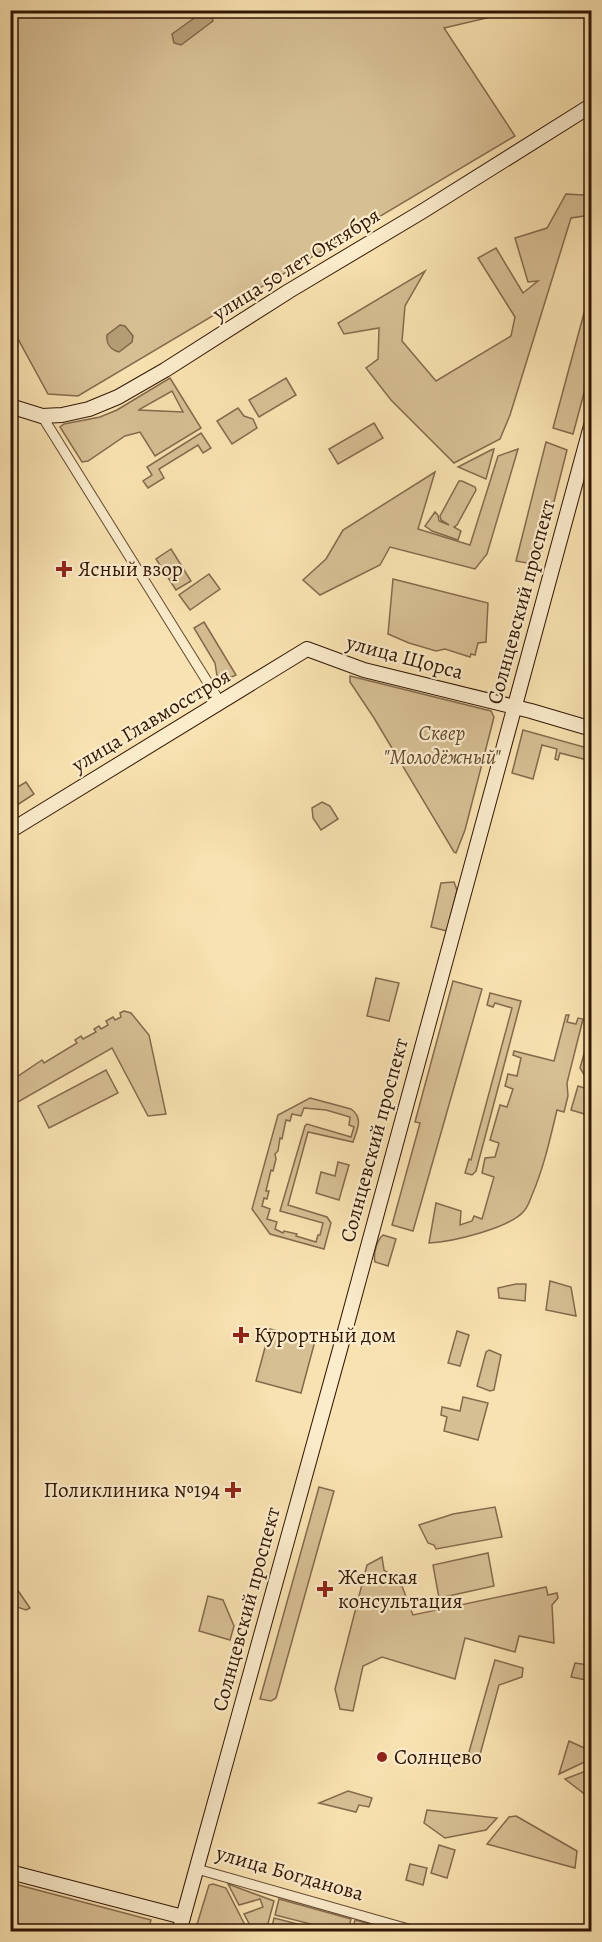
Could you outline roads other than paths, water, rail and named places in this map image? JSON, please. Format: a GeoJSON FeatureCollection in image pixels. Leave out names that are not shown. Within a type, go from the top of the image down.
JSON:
{"type":"FeatureCollection","features":[{"type":"Feature","properties":{"kind":"street","name":"улица 50 лет Октября"},"geometry":{"type":"LineString","coordinates":[[10,406],[42,416],[62,416],[89,409],[140,385],[591,105]]}},
{"type":"Feature","properties":{"kind":"street"},"geometry":{"type":"LineString","coordinates":[[42,416],[220,702]]}},
{"type":"Feature","properties":{"kind":"street","name":"Солнцевский проспект"},"geometry":{"type":"LineString","coordinates":[[197,1869],[591,422]]}},
{"type":"Feature","properties":{"kind":"street","name":"улица Главмосстроя"},"geometry":{"type":"LineString","coordinates":[[10,831],[302,651],[314,650]]}},
{"type":"Feature","properties":{"kind":"street","name":"улица Щорса"},"geometry":{"type":"LineString","coordinates":[[314,650],[326,657],[364,670],[591,729]]}},
{"type":"Feature","properties":{"kind":"street","name":"улица Богданова"},"geometry":{"type":"LineString","coordinates":[[179,1932],[197,1869],[419,1932]]}},
{"type":"Feature","properties":{"kind":"street"},"geometry":{"type":"LineString","coordinates":[[10,1872],[183,1917]]}},
{"type":"Feature","properties":{"kind":"place","name":"Ясный взор"},"geometry":{"type":"Point","coordinates":[64,569]}},
{"type":"Feature","properties":{"kind":"place","name":"Курортный дом"},"geometry":{"type":"Point","coordinates":[241,1335]}},
{"type":"Feature","properties":{"kind":"place","name":"Поликлиника №194"},"geometry":{"type":"Point","coordinates":[233,1490]}},
{"type":"Feature","properties":{"kind":"place","name":"Женская консультация"},"geometry":{"type":"Point","coordinates":[325,1589]}},
{"type":"Feature","properties":{"kind":"place","name":"Солнцево"},"geometry":{"type":"Point","coordinates":[382,1757]}},
{"type":"Feature","properties":{"kind":"park label","name":"Сквер \"Молодёжный\""},"geometry":{"type":"Point","coordinates":[442,745]}}]}
